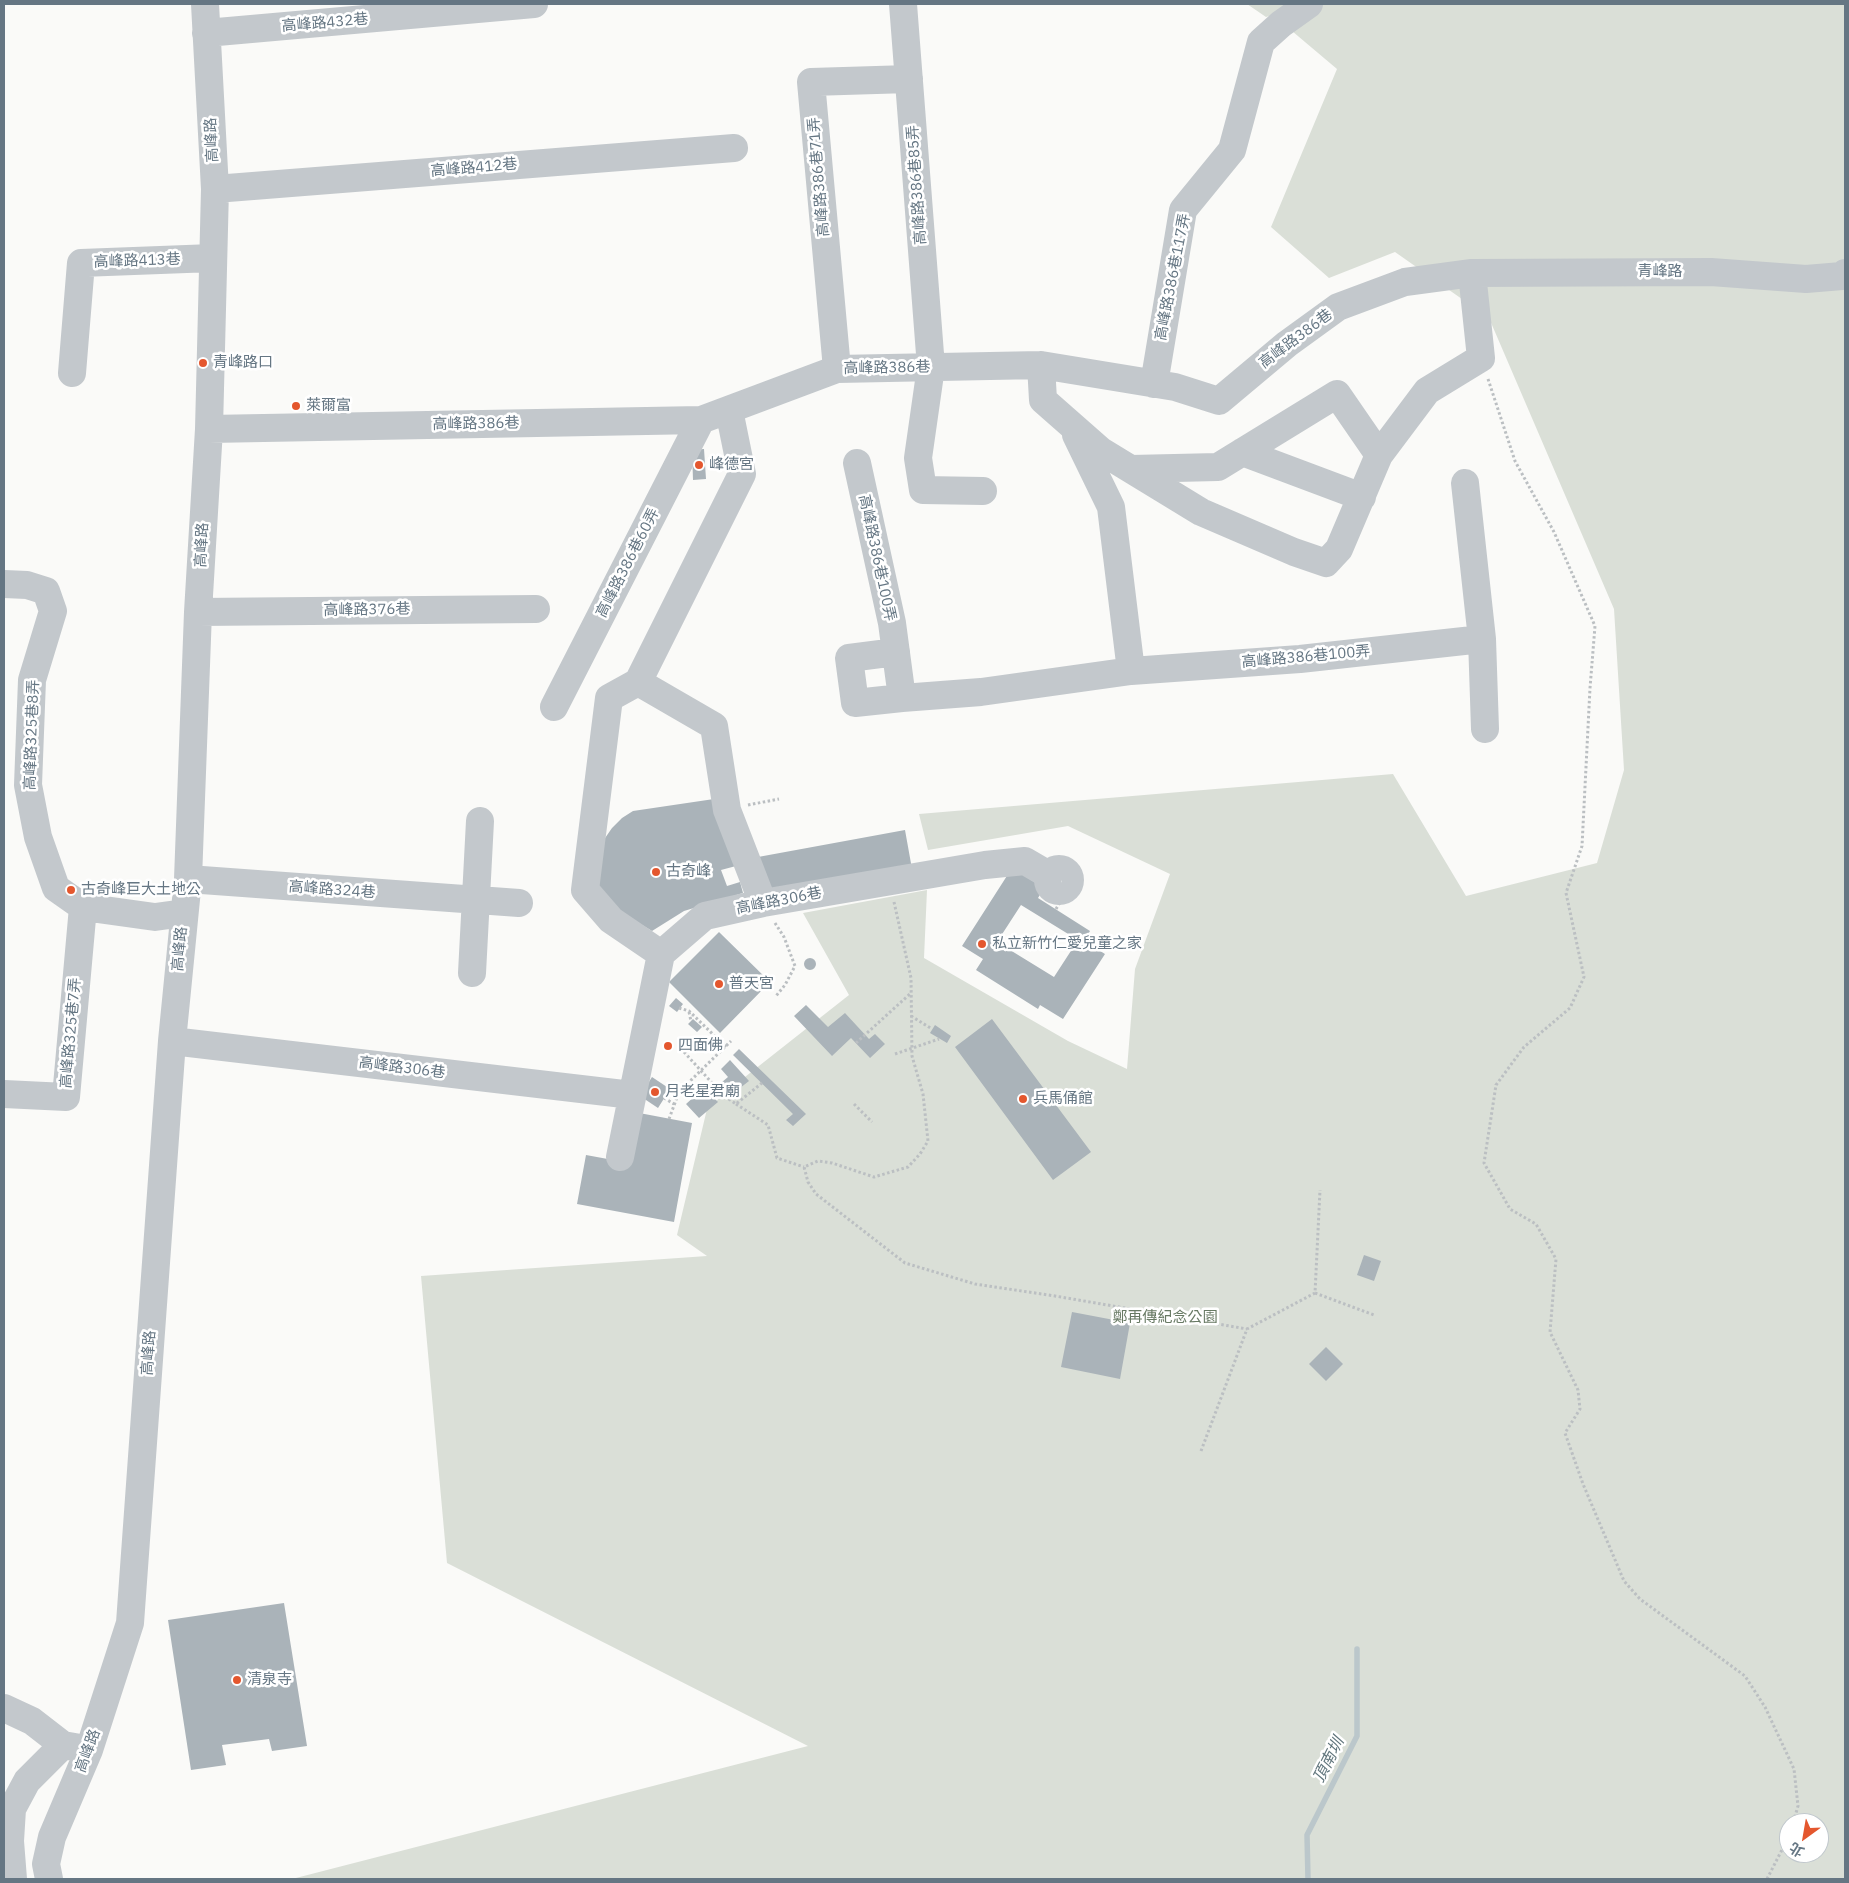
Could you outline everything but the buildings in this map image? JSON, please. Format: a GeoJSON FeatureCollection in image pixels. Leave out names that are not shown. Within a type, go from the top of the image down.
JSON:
{"type":"FeatureCollection","features":[{"type":"Feature","properties":{"kind":"street","name":"高峰路"},"geometry":{"type":"LineString","coordinates":[[49,1879],[46,1864],[52,1837],[89,1750],[130,1623],[172,1041],[188,879],[198,612],[209,429],[215,189],[205,4]]}},
{"type":"Feature","properties":{"kind":"street","name":"高峰路432巷"},"geometry":{"type":"LineString","coordinates":[[206,34],[534,4]]}},
{"type":"Feature","properties":{"kind":"street","name":"高峰路386巷85弄"},"geometry":{"type":"LineString","coordinates":[[903,4],[931,367],[918,458],[923,490],[983,491]]}},
{"type":"Feature","properties":{"kind":"street","name":"高峰路386巷117弄"},"geometry":{"type":"LineString","coordinates":[[1154,384],[1183,210],[1232,150],[1261,42],[1281,24],[1309,4]]}},
{"type":"Feature","properties":{"kind":"street","name":"高峰路386巷71弄"},"geometry":{"type":"LineString","coordinates":[[837,369],[811,82],[909,79]]}},
{"type":"Feature","properties":{"kind":"street","name":"高峰路412巷"},"geometry":{"type":"LineString","coordinates":[[215,189],[734,148]]}},
{"type":"Feature","properties":{"kind":"street","name":"高峰路413巷"},"geometry":{"type":"LineString","coordinates":[[72,374],[81,263],[213,258]]}},
{"type":"Feature","properties":{"kind":"street","name":"青峰路"},"geometry":{"type":"LineString","coordinates":[[1472,273],[1711,272],[1806,279],[1842,276],[1845,274]]}},
{"type":"Feature","properties":{"kind":"street","name":"高峰路386巷"},"geometry":{"type":"LineString","coordinates":[[209,429],[701,420],[837,369],[1041,365],[1175,388],[1219,401],[1287,344],[1338,307],[1405,282],[1472,273]]}},
{"type":"Feature","properties":{"kind":"street"},"geometry":{"type":"LineString","coordinates":[[1041,365],[1043,400],[1101,451],[1201,512],[1294,552],[1326,563],[1339,549],[1379,455],[1428,391],[1481,358],[1472,273]]}},
{"type":"Feature","properties":{"kind":"street"},"geometry":{"type":"LineString","coordinates":[[1131,469],[1218,466],[1337,394],[1379,455]]}},
{"type":"Feature","properties":{"kind":"street"},"geometry":{"type":"LineString","coordinates":[[620,1157],[661,954],[610,920],[585,890],[609,698],[638,682],[742,474],[729,410]]}},
{"type":"Feature","properties":{"kind":"street","name":"高峰路386巷60弄"},"geometry":{"type":"LineString","coordinates":[[554,707],[701,420]]}},
{"type":"Feature","properties":{"kind":"street"},"geometry":{"type":"LineString","coordinates":[[1071,425],[1112,507],[1131,671]]}},
{"type":"Feature","properties":{"kind":"street"},"geometry":{"type":"LineString","coordinates":[[1242,452],[1362,497]]}},
{"type":"Feature","properties":{"kind":"street","name":"高峰路386巷100弄"},"geometry":{"type":"LineString","coordinates":[[857,463],[892,623],[902,698]]}},
{"type":"Feature","properties":{"kind":"street"},"geometry":{"type":"LineString","coordinates":[[1465,483],[1482,639],[1485,729]]}},
{"type":"Feature","properties":{"kind":"street","name":"高峰路325巷8弄"},"geometry":{"type":"LineString","coordinates":[[4,584],[27,585],[46,591],[53,611],[32,680],[28,785],[38,836]]}},
{"type":"Feature","properties":{"kind":"street","name":"高峰路376巷"},"geometry":{"type":"LineString","coordinates":[[198,612],[536,609]]}},
{"type":"Feature","properties":{"kind":"street","name":"高峰路386巷100弄"},"geometry":{"type":"LineString","coordinates":[[896,652],[849,658],[855,703],[981,692],[1131,671],[1300,660],[1482,639]]}},
{"type":"Feature","properties":{"kind":"street"},"geometry":{"type":"LineString","coordinates":[[638,682],[714,726],[727,810],[763,903]]}},
{"type":"Feature","properties":{"kind":"street"},"geometry":{"type":"LineString","coordinates":[[472,974],[480,821]]}},
{"type":"Feature","properties":{"kind":"street"},"geometry":{"type":"LineString","coordinates":[[38,836],[56,888],[83,907],[155,917],[184,913]]}},
{"type":"Feature","properties":{"kind":"street"},"geometry":{"type":"LineString","coordinates":[[38,836],[65,876],[85,891],[160,900],[184,913]]}},
{"type":"Feature","properties":{"kind":"street","name":"高峰路306巷"},"geometry":{"type":"LineString","coordinates":[[661,954],[705,916],[763,903],[984,865],[1025,861],[1059,880]]}},
{"type":"Feature","properties":{"kind":"street","name":"高峰路324巷"},"geometry":{"type":"LineString","coordinates":[[188,879],[519,903]]}},
{"type":"Feature","properties":{"kind":"street","name":"高峰路325巷7弄"},"geometry":{"type":"LineString","coordinates":[[4,1094],[66,1097],[83,907]]}},
{"type":"Feature","properties":{"kind":"street","name":"高峰路306巷"},"geometry":{"type":"LineString","coordinates":[[172,1041],[632,1095]]}},
{"type":"Feature","properties":{"kind":"street"},"geometry":{"type":"LineString","coordinates":[[4,1708],[32,1721],[63,1745],[89,1750]]}},
{"type":"Feature","properties":{"kind":"street"},"geometry":{"type":"LineString","coordinates":[[13,1879],[10,1841],[12,1809],[27,1780],[63,1745]]}},
{"type":"Feature","properties":{"kind":"path"},"geometry":{"type":"LineString","coordinates":[[1481,358],[1515,461],[1554,532],[1595,626],[1582,846],[1566,893],[1584,977],[1570,1008],[1524,1046],[1496,1085],[1484,1163],[1510,1209],[1536,1224],[1556,1259],[1550,1332],[1578,1390],[1580,1409],[1565,1433],[1583,1484],[1624,1581],[1640,1599],[1745,1676],[1765,1707],[1794,1769],[1798,1806],[1796,1813]]}},
{"type":"Feature","properties":{"kind":"path"},"geometry":{"type":"LineString","coordinates":[[727,810],[779,798]]}},
{"type":"Feature","properties":{"kind":"path"},"geometry":{"type":"LineString","coordinates":[[1056,909],[1059,880]]}},
{"type":"Feature","properties":{"kind":"path"},"geometry":{"type":"LineString","coordinates":[[684,1052],[723,1094],[768,1125],[777,1158],[804,1167],[818,1161],[874,1177],[908,1167],[920,1154],[928,1141],[924,1094],[912,1056],[911,978],[893,902]]}},
{"type":"Feature","properties":{"kind":"path"},"geometry":{"type":"LineString","coordinates":[[763,903],[784,937],[794,966],[776,996]]}},
{"type":"Feature","properties":{"kind":"path"},"geometry":{"type":"LineString","coordinates":[[856,1043],[911,992]]}},
{"type":"Feature","properties":{"kind":"path"},"geometry":{"type":"LineString","coordinates":[[679,1008],[688,1011],[726,1047]]}},
{"type":"Feature","properties":{"kind":"path"},"geometry":{"type":"LineString","coordinates":[[688,1011],[690,1021]]}},
{"type":"Feature","properties":{"kind":"path"},"geometry":{"type":"LineString","coordinates":[[911,1016],[932,1029]]}},
{"type":"Feature","properties":{"kind":"path"},"geometry":{"type":"LineString","coordinates":[[895,1054],[939,1039]]}},
{"type":"Feature","properties":{"kind":"path"},"geometry":{"type":"LineString","coordinates":[[669,1119],[679,1092],[731,1041]]}},
{"type":"Feature","properties":{"kind":"path"},"geometry":{"type":"LineString","coordinates":[[736,1104],[762,1082]]}},
{"type":"Feature","properties":{"kind":"path"},"geometry":{"type":"LineString","coordinates":[[664,1098],[674,1104]]}},
{"type":"Feature","properties":{"kind":"path"},"geometry":{"type":"LineString","coordinates":[[854,1104],[872,1122]]}},
{"type":"Feature","properties":{"kind":"path"},"geometry":{"type":"LineString","coordinates":[[804,1167],[808,1182],[816,1194],[905,1263],[975,1284],[1247,1329],[1315,1293],[1374,1316]]}},
{"type":"Feature","properties":{"kind":"path"},"geometry":{"type":"LineString","coordinates":[[1315,1293],[1320,1190]]}},
{"type":"Feature","properties":{"kind":"path"},"geometry":{"type":"LineString","coordinates":[[1201,1451],[1247,1329]]}},
{"type":"Feature","properties":{"kind":"path"},"geometry":{"type":"LineString","coordinates":[[1767,1879],[1779,1856]]}},
{"type":"Feature","properties":{"kind":"green space","name":"鄭再傳紀念公園"},"geometry":{"type":"Polygon","coordinates":[[[1247,4],[1845,4],[1845,1879],[292,1879],[808,1746],[447,1563],[421,1276],[707,1256],[677,1235],[707,1109],[849,995],[803,913],[927,890],[924,958],[1068,1041],[1127,1069],[1135,969],[1170,874],[1068,826],[928,850],[919,814],[1393,774],[1466,896],[1597,863],[1624,770],[1614,609],[1489,318],[1395,252],[1329,278],[1271,227],[1337,69],[1273,15],[1266,17],[1247,4]]]}},
{"type":"Feature","properties":{"kind":"waterway","name":"頂南圳"},"geometry":{"type":"LineString","coordinates":[[1308,1879],[1307,1835],[1357,1736],[1357,1649]]}},
{"type":"Feature","properties":{"kind":"place","name":"青峰路口"},"geometry":{"type":"Point","coordinates":[203,363]}},
{"type":"Feature","properties":{"kind":"place","name":"萊爾富"},"geometry":{"type":"Point","coordinates":[296,406]}},
{"type":"Feature","properties":{"kind":"place","name":"峰德宮"},"geometry":{"type":"Point","coordinates":[699,465]}},
{"type":"Feature","properties":{"kind":"place","name":"古奇峰"},"geometry":{"type":"Point","coordinates":[656,872]}},
{"type":"Feature","properties":{"kind":"place","name":"古奇峰巨大土地公"},"geometry":{"type":"Point","coordinates":[71,890]}},
{"type":"Feature","properties":{"kind":"place","name":"私立新竹仁愛兒童之家"},"geometry":{"type":"Point","coordinates":[982,944]}},
{"type":"Feature","properties":{"kind":"place","name":"普天宮"},"geometry":{"type":"Point","coordinates":[719,984]}},
{"type":"Feature","properties":{"kind":"place","name":"四面佛"},"geometry":{"type":"Point","coordinates":[668,1046]}},
{"type":"Feature","properties":{"kind":"place","name":"月老星君廟"},"geometry":{"type":"Point","coordinates":[655,1092]}},
{"type":"Feature","properties":{"kind":"place","name":"兵馬俑館"},"geometry":{"type":"Point","coordinates":[1023,1099]}},
{"type":"Feature","properties":{"kind":"place","name":"清泉寺"},"geometry":{"type":"Point","coordinates":[237,1680]}}]}
